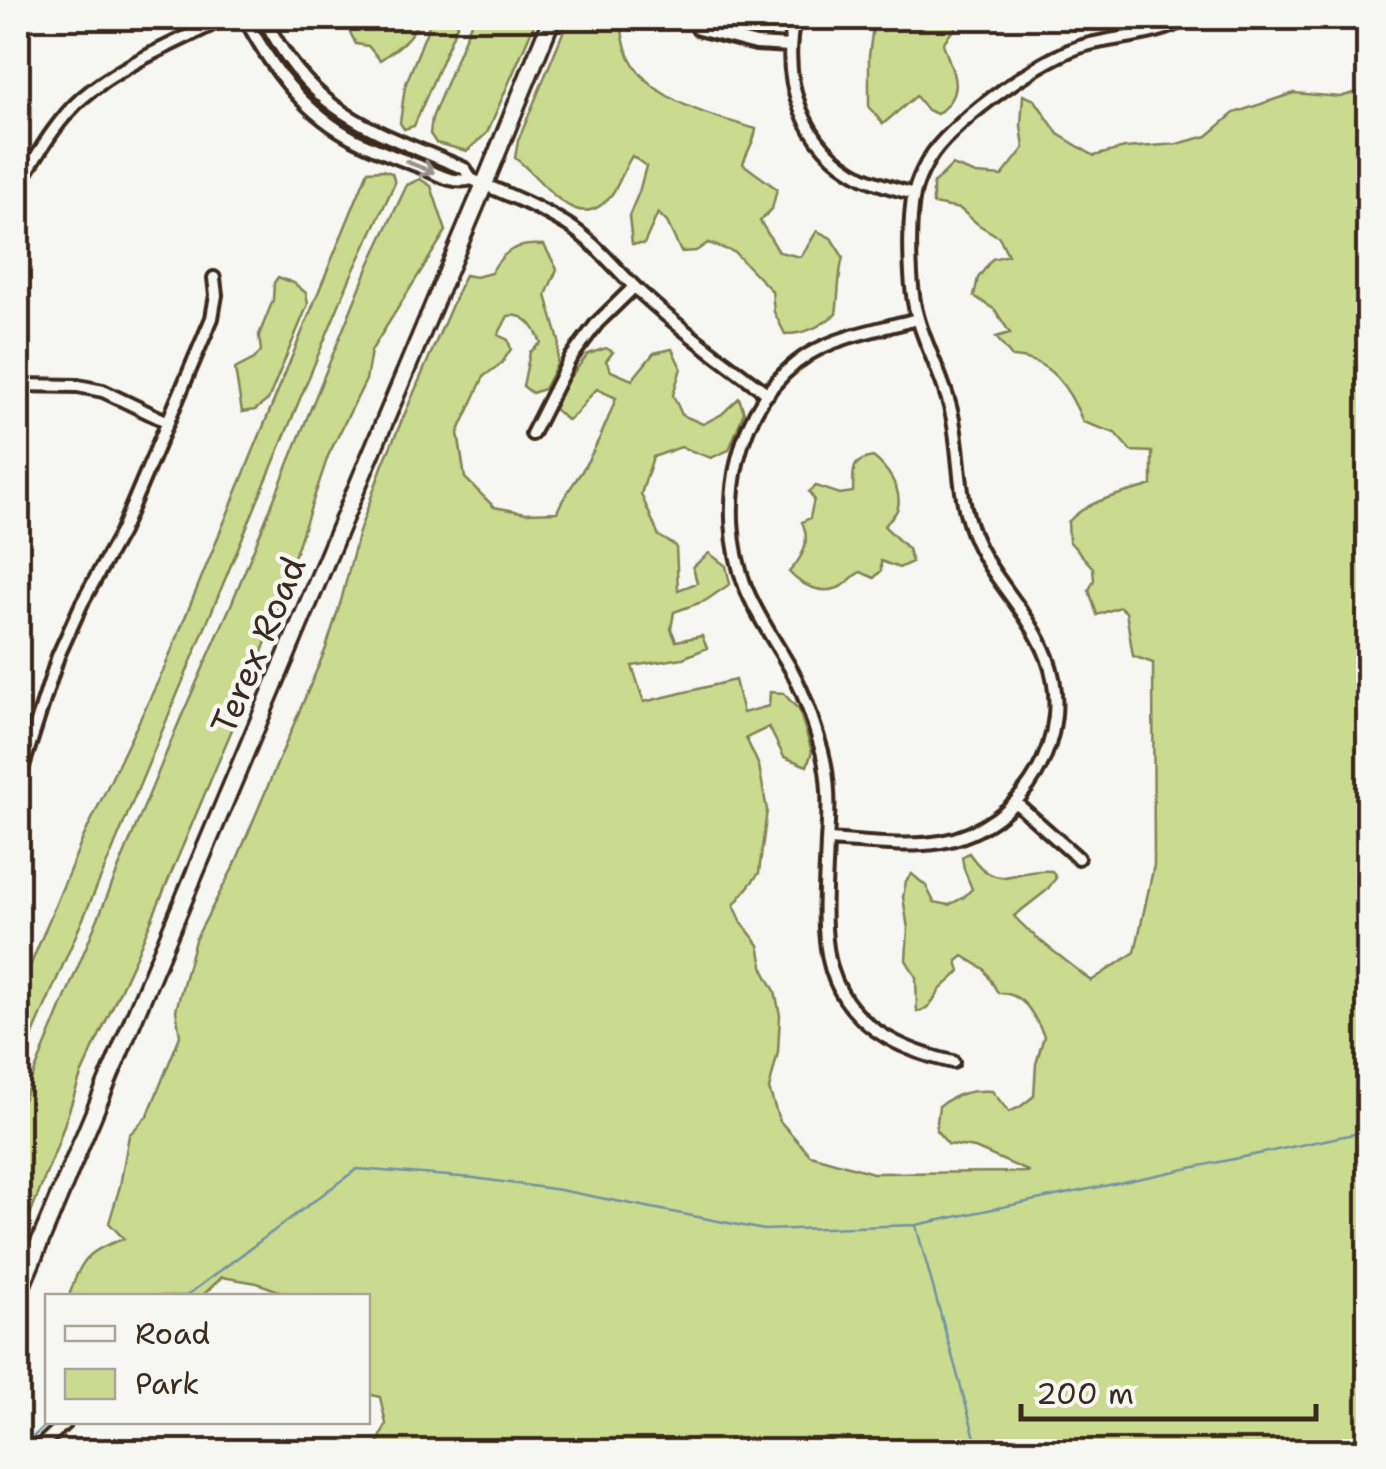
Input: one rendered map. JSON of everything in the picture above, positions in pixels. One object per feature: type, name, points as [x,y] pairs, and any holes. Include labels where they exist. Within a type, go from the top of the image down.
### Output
[{"type":"main road","name":"Terex Road","points":[[18,1294],[478,182],[552,18]]},
{"type":"street","points":[[18,186],[56,127],[82,99],[120,72],[225,18]]},
{"type":"street","points":[[246,18],[275,68],[326,122],[365,144],[462,182],[478,182]]},
{"type":"street","points":[[264,18],[296,72],[316,94],[371,130],[465,169],[478,182],[570,226],[702,344],[768,394]]},
{"type":"street","points":[[794,18],[789,67],[795,96],[809,129],[844,166],[914,194]]},
{"type":"street","points":[[828,840],[920,844],[941,842],[981,828],[1016,802],[1038,774],[1048,751],[1056,709],[1052,671],[1035,632],[974,538],[961,494],[952,414],[917,318],[911,268],[914,194],[932,154],[946,136],[1040,64],[1075,48],[1156,33],[1188,18]]},
{"type":"street","points":[[698,29],[756,44],[790,46]]},
{"type":"street","points":[[306,104],[316,94]]},
{"type":"street","points":[[365,144],[371,130]]},
{"type":"street","points":[[18,782],[52,670],[82,602],[121,532],[212,318],[214,278]]},
{"type":"street","points":[[532,434],[570,358],[597,323],[634,286]]},
{"type":"street","points":[[917,318],[840,340],[795,365],[768,394],[748,430],[736,466],[732,506],[735,550],[746,590],[810,711],[826,774],[829,809],[825,928],[827,953],[841,990],[857,1014],[879,1034],[912,1052],[953,1062]]},
{"type":"street","points":[[18,385],[78,386],[103,391],[168,422]]},
{"type":"street","points":[[1016,802],[1078,858]]},
{"type":"street","points":[[34,1452],[64,1424]]},
{"type":"green space","points":[[348,18],[420,18],[404,42],[380,60],[368,46],[356,44]]},
{"type":"green space","points":[[432,18],[460,18],[414,126],[404,129],[400,123],[405,86]]},
{"type":"green space","points":[[473,18],[537,18],[487,133],[467,151],[436,143],[430,134],[432,118]]},
{"type":"green space","points":[[569,18],[622,18],[623,38],[631,61],[643,77],[677,101],[756,129],[743,164],[777,189],[772,209],[760,221],[779,252],[801,257],[817,231],[831,238],[843,257],[836,314],[812,329],[785,334],[774,312],[772,291],[734,252],[708,243],[696,251],[681,252],[667,222],[658,213],[644,244],[632,244],[629,216],[646,166],[632,156],[614,191],[601,205],[588,211],[562,202],[515,158],[518,141]]},
{"type":"green space","points":[[874,18],[967,18],[943,43],[955,81],[952,97],[937,114],[927,110],[916,96],[883,124],[869,107]]},
{"type":"green space","points":[[1368,89],[1368,1451],[194,1451],[228,1441],[254,1440],[377,1446],[386,1424],[380,1397],[370,1394],[370,1294],[287,1294],[257,1283],[222,1277],[204,1294],[70,1294],[87,1258],[101,1247],[124,1239],[109,1223],[129,1135],[148,1115],[180,1036],[176,1010],[195,940],[235,864],[326,648],[383,464],[465,275],[491,273],[507,253],[527,245],[544,245],[557,269],[546,295],[559,341],[557,364],[544,389],[532,393],[523,386],[530,352],[541,343],[539,337],[525,319],[508,316],[498,335],[508,340],[511,349],[502,363],[484,376],[458,433],[465,478],[494,507],[526,513],[557,512],[592,453],[616,398],[597,389],[567,420],[554,409],[564,385],[588,354],[606,348],[613,352],[606,361],[611,371],[632,380],[654,353],[672,349],[681,368],[673,395],[682,415],[703,424],[722,414],[739,398],[744,412],[729,450],[711,458],[681,447],[653,457],[641,494],[659,536],[676,546],[678,590],[697,583],[693,567],[709,553],[726,566],[730,584],[705,601],[674,612],[671,629],[676,641],[702,636],[707,648],[683,658],[632,666],[644,702],[735,680],[743,713],[769,706],[770,692],[783,693],[799,710],[812,752],[807,766],[784,757],[769,727],[746,738],[759,766],[767,810],[759,873],[734,905],[759,945],[764,971],[775,991],[780,1015],[778,1052],[769,1089],[779,1120],[810,1155],[873,1173],[1030,1172],[975,1148],[948,1144],[936,1130],[939,1106],[958,1095],[992,1091],[1009,1112],[1034,1096],[1036,1064],[1044,1036],[1021,1001],[998,993],[984,969],[963,956],[957,961],[960,971],[929,1006],[917,1012],[916,977],[906,960],[908,929],[903,897],[906,881],[912,874],[926,886],[934,902],[949,905],[964,897],[972,889],[962,857],[969,853],[979,866],[997,877],[1052,871],[1056,878],[1046,891],[1014,916],[1023,925],[1091,981],[1135,952],[1154,865],[1153,663],[1133,656],[1126,612],[1120,607],[1097,615],[1089,590],[1094,580],[1093,568],[1069,541],[1068,522],[1097,502],[1152,485],[1152,452],[1131,451],[1115,433],[1083,422],[1057,378],[1038,363],[1012,357],[996,337],[1010,333],[995,310],[974,296],[978,278],[992,259],[1008,255],[999,237],[960,209],[933,204],[933,184],[952,165],[976,174],[1002,176],[1024,148],[1023,95],[1035,100],[1058,134],[1094,156],[1207,136],[1234,113],[1294,93],[1340,97]]},
{"type":"green space","points":[[368,171],[392,173],[395,183],[351,276],[18,1069],[19,993],[83,838],[164,669]]},
{"type":"green space","points":[[420,179],[431,186],[446,231],[371,351],[366,380],[328,456],[236,720],[81,1075],[18,1245],[18,1112],[370,263],[407,185]]},
{"type":"green space","points":[[278,277],[306,293],[308,304],[268,400],[255,410],[242,412],[235,369],[261,351],[259,335]]},
{"type":"green space","points":[[873,457],[888,472],[898,493],[897,510],[884,526],[908,549],[912,562],[899,568],[881,561],[881,571],[874,578],[861,572],[833,589],[801,583],[789,572],[804,549],[802,522],[810,518],[814,499],[809,492],[816,486],[840,494],[853,492],[856,464]]},
{"type":"waterway","points":[[189,1294],[357,1169],[474,1178],[560,1190],[764,1230],[916,1225],[1368,1131]]},
{"type":"waterway","points":[[916,1226],[979,1452]]},
{"type":"waterway","points":[[18,1451],[47,1424]]}]
